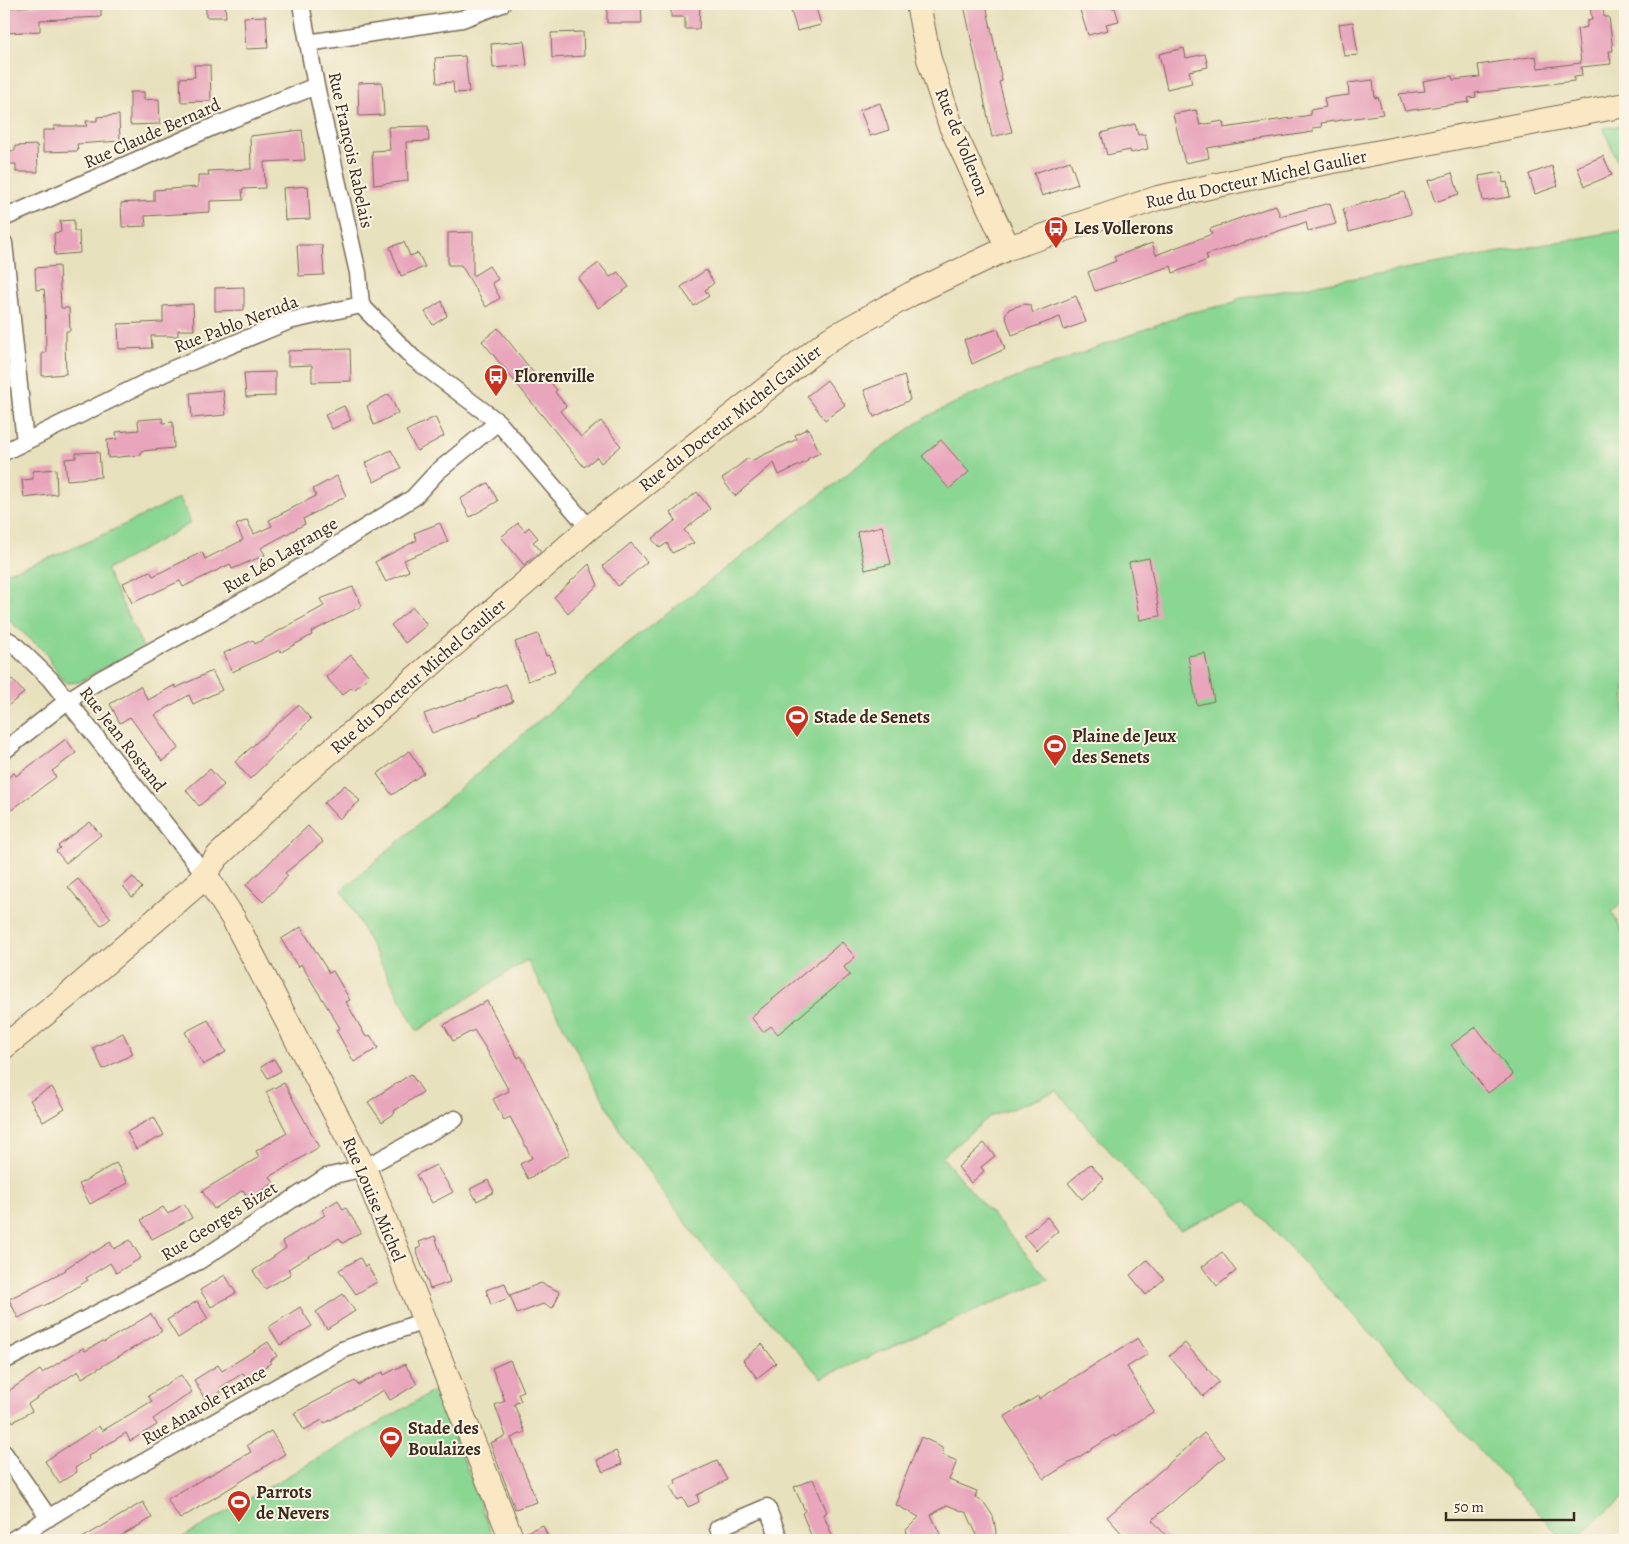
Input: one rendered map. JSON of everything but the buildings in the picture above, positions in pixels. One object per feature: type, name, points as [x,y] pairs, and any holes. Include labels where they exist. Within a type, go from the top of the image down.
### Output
[{"type":"street","name":"Rue François Rabelais","points":[[301,4],[316,86],[358,273],[361,305]]},
{"type":"street","points":[[308,43],[462,19],[502,4]]},
{"type":"street","name":"Rue de Volleron","points":[[918,4],[929,60],[951,126],[1008,248]]},
{"type":"street","name":"Rue Claude Bernard","points":[[4,218],[215,126],[316,86]]},
{"type":"street","name":"Rue du Docteur Michel Gaulier","points":[[4,1047],[66,997],[194,887],[218,856],[303,775],[589,528],[830,339],[911,294],[1008,248],[1158,198],[1292,169],[1625,105]]},
{"type":"street","points":[[4,243],[25,442]]},
{"type":"street","points":[[361,305],[413,358],[498,422],[589,528]]},
{"type":"street","name":"Rue Pablo Neruda","points":[[4,452],[174,369],[289,321],[361,305]]},
{"type":"street","name":"Rue Léo Lagrange","points":[[4,751],[68,701],[102,679],[268,587],[413,498],[438,472],[498,422]]},
{"type":"street","name":"Rue Jean Rostand","points":[[4,638],[13,643],[50,679],[204,873]]},
{"type":"street","name":"Rue Louise Michel","points":[[204,873],[233,918],[364,1168],[512,1540]]},
{"type":"street","name":"Rue Georges Bizet","points":[[4,1361],[199,1261],[326,1178],[364,1168],[456,1119]]},
{"type":"street","name":"Rue Anatole France","points":[[12,1540],[342,1350],[424,1321]]},
{"type":"street","points":[[4,1453],[48,1518]]},
{"type":"street","points":[[718,1528],[766,1507],[780,1540]]},
{"type":"green space","points":[[1625,125],[1625,179],[1603,128]]},
{"type":"green space","name":"Plaine de Jeux des Senets","points":[[1625,230],[1625,900],[1612,912],[1625,937],[1625,1496],[1574,1540],[1564,1540],[1246,1201],[1180,1230],[1057,1092],[989,1117],[942,1157],[1048,1279],[821,1378],[703,1246],[626,1141],[527,960],[417,1031],[342,890],[627,645],[873,454],[928,416],[974,394],[1188,313],[1235,303],[1237,299]]},
{"type":"green space","points":[[180,498],[191,523],[106,570],[143,647],[79,682],[67,683],[59,676],[45,652],[4,616],[4,573],[71,549]]},
{"type":"green space","name":"Stade des Boulaizes","points":[[437,1389],[494,1540],[178,1540]]},
{"type":"place","name":"Les Vollerons","points":[[1056,249]]},
{"type":"place","name":"Florenville","points":[[496,397]]},
{"type":"place","name":"Stade de Senets","points":[[797,738]]},
{"type":"place","name":"Plaine de Jeux des Senets","points":[[1055,767]]},
{"type":"place","name":"Stade des Boulaizes","points":[[391,1459]]},
{"type":"place","name":"Parrots de Nevers","points":[[239,1523]]}]
